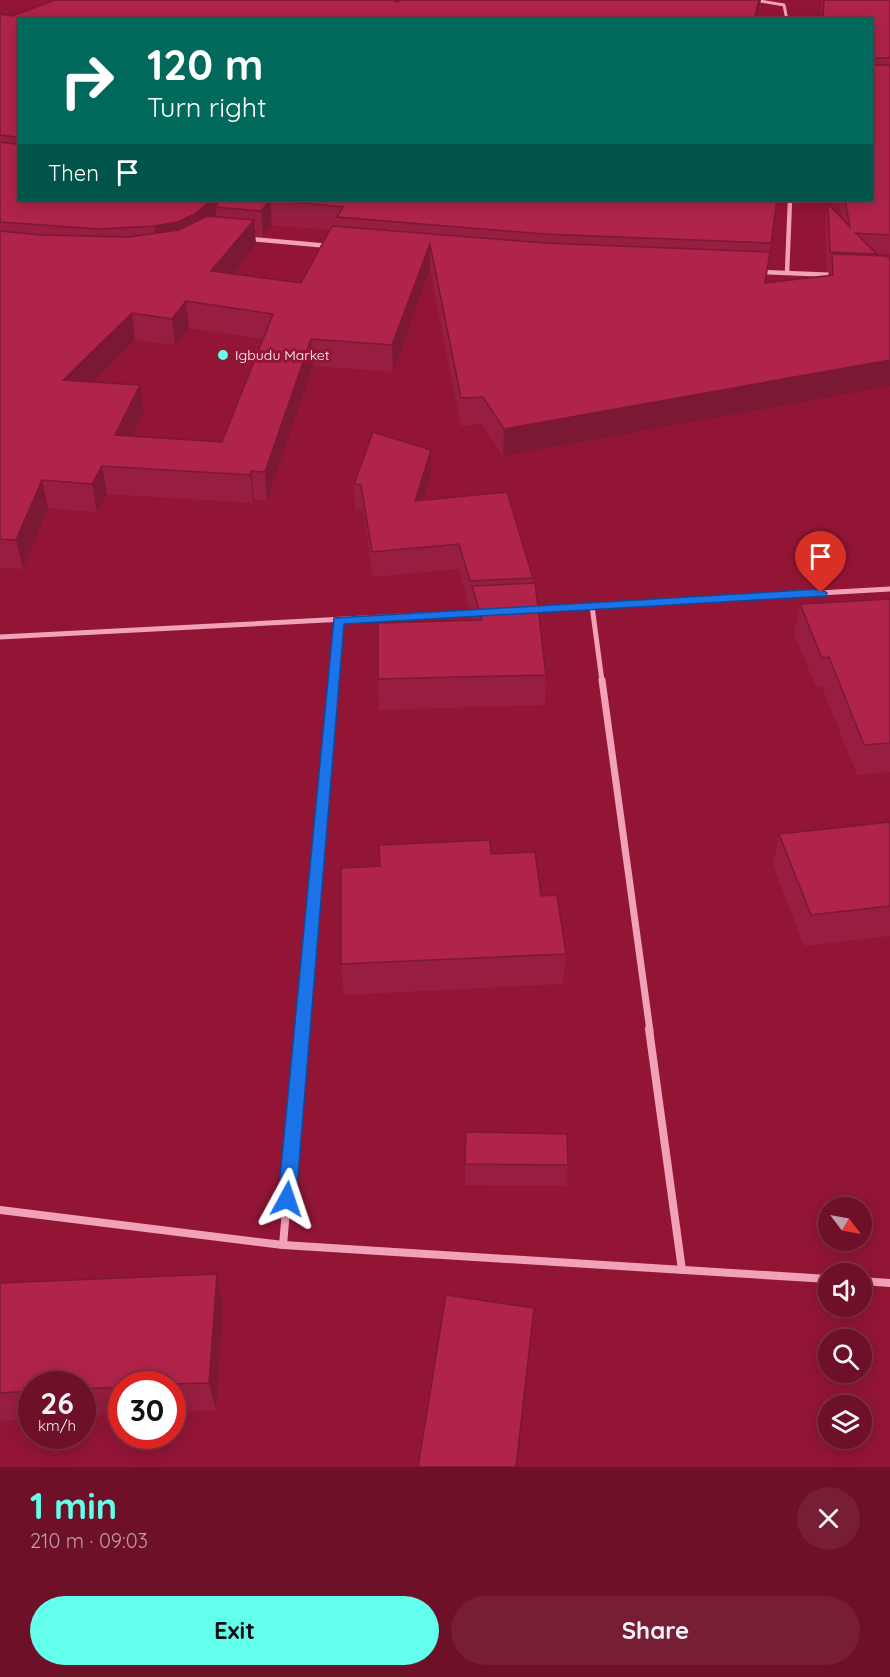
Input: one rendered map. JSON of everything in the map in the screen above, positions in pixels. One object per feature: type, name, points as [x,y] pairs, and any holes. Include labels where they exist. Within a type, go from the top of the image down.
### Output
[{"type":"street","points":[[754,0],[784,5],[787,18]]},
{"type":"street","points":[[787,273],[790,201]]},
{"type":"street","points":[[240,238],[341,247]]},
{"type":"street","points":[[753,272],[844,276]]},
{"type":"street","points":[[523,610],[890,589]]},
{"type":"street","points":[[592,606],[682,1270]]},
{"type":"street","points":[[0,637],[488,612]]},
{"type":"street","points":[[283,1245],[338,621]]},
{"type":"street","points":[[0,1210],[283,1245],[818,1278]]},
{"type":"street","points":[[872,1281],[890,1282]]},
{"type":"building","points":[[55,0],[394,0],[395,2],[401,0],[759,0],[754,18],[18,18],[18,139],[0,135],[0,14],[12,16]]},
{"type":"building","points":[[824,0],[890,0],[890,58],[874,58],[873,60],[873,18],[823,18]]},
{"type":"building","points":[[873,63],[890,65],[890,235],[856,233],[877,254],[830,252],[828,204],[850,227],[845,201],[873,201]]},
{"type":"building","points":[[18,141],[18,201],[209,201],[195,214],[177,222],[154,226],[99,229],[0,222],[0,142],[16,144]]},
{"type":"building","points":[[220,201],[269,201],[261,211],[215,207]]},
{"type":"building","points":[[280,201],[777,201],[771,243],[544,234],[337,217],[343,207]]},
{"type":"building","points":[[207,216],[254,220],[211,271],[301,283],[332,226],[544,243],[770,252],[765,283],[833,275],[832,254],[887,256],[890,259],[890,360],[504,429],[483,397],[461,398],[430,244],[392,345],[311,339],[265,472],[251,471],[250,475],[102,466],[92,484],[42,480],[16,540],[0,539],[0,231],[41,235],[128,237],[179,230]],"holes":[[[186,301],[273,314],[222,442],[115,435],[140,385],[63,380],[132,313],[172,319]]]},
{"type":"building","points":[[373,432],[431,450],[415,501],[507,492],[533,578],[470,581],[459,544],[372,552],[361,485],[354,484]]},
{"type":"building","points":[[535,583],[546,675],[378,679],[378,623],[482,620],[472,586]]},
{"type":"building","points":[[890,599],[890,743],[864,745],[829,657],[822,658],[800,604]]},
{"type":"building","points":[[890,822],[890,906],[811,915],[779,834]]},
{"type":"building","points":[[490,840],[491,854],[535,852],[541,896],[557,895],[566,954],[341,964],[341,868],[380,866],[379,845]]},
{"type":"building","points":[[466,1132],[567,1134],[568,1165],[465,1164]]},
{"type":"building","points":[[217,1274],[209,1383],[186,1384],[186,1371],[108,1371],[108,1388],[96,1388],[96,1371],[18,1371],[18,1392],[0,1393],[0,1283]]},
{"type":"building","points":[[446,1295],[534,1308],[516,1467],[418,1467]]},
{"type":"place","name":"Igbudu Market","points":[[223,355]]},
{"type":"route","points":[[287,1199],[338,621],[821,593]]}]
